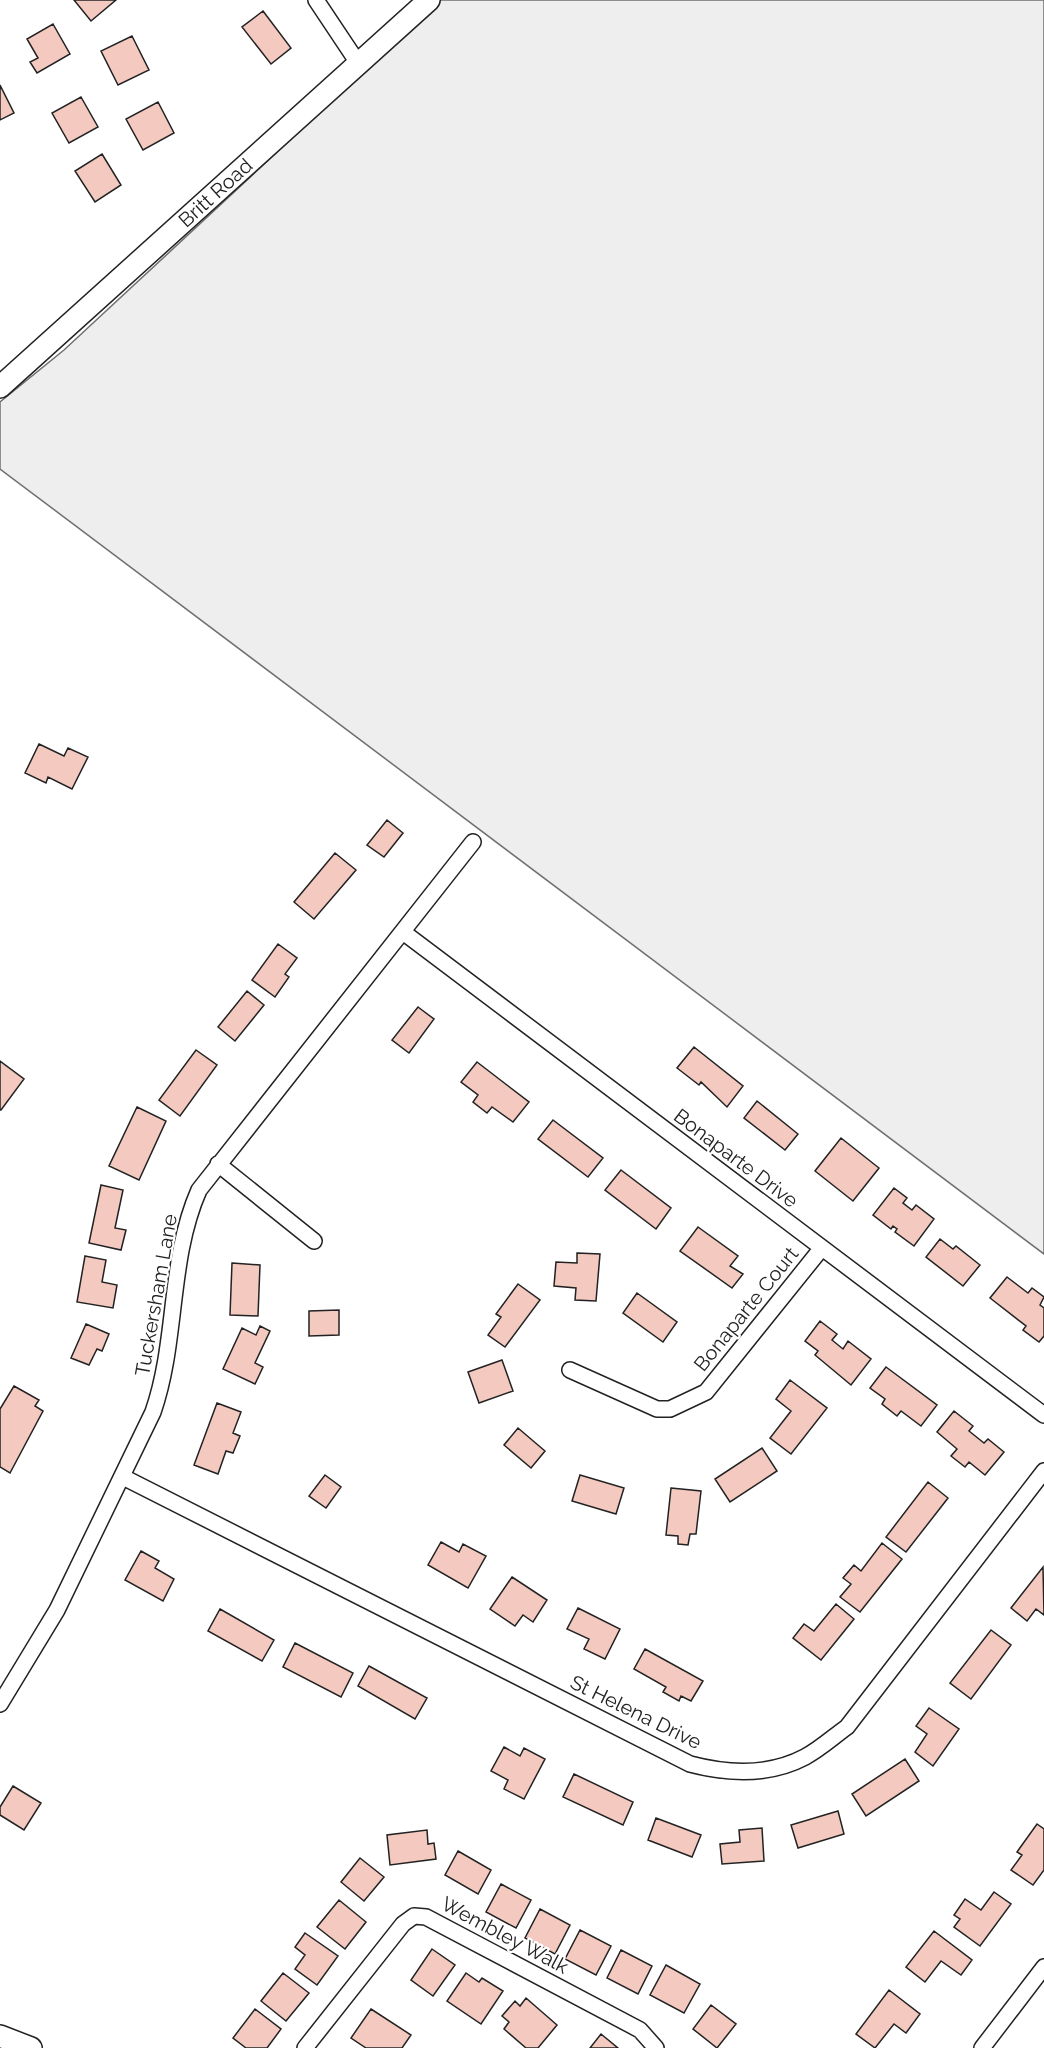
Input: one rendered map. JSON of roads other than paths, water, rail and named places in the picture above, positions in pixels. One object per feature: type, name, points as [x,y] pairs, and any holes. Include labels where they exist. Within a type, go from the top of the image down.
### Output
[{"type":"street","points":[[316,0],[358,63]]},
{"type":"street","name":"Britt Road","points":[[0,387],[429,0]]},
{"type":"street","name":"Tuckersham Lane","points":[[0,1704],[57,1610],[123,1477],[161,1389],[178,1262],[187,1218],[200,1190],[218,1164],[473,842]]},
{"type":"street","name":"Bonaparte Drive","points":[[403,932],[821,1249],[1044,1414]]},
{"type":"street","points":[[218,1164],[314,1241]]},
{"type":"street","name":"Bonaparte Court","points":[[570,1370],[657,1409],[670,1409],[706,1392],[821,1249]]},
{"type":"street","name":"St Helena Drive","points":[[123,1477],[690,1764],[713,1770],[760,1772],[804,1757],[847,1727],[1044,1471]]},
{"type":"street","name":"Wembley Walk","points":[[308,2047],[403,1924],[414,1916],[426,1917],[640,2030],[656,2048]]},
{"type":"street","points":[[982,2048],[1044,1967]]},
{"type":"street","points":[[0,2036],[31,2048]]}]
